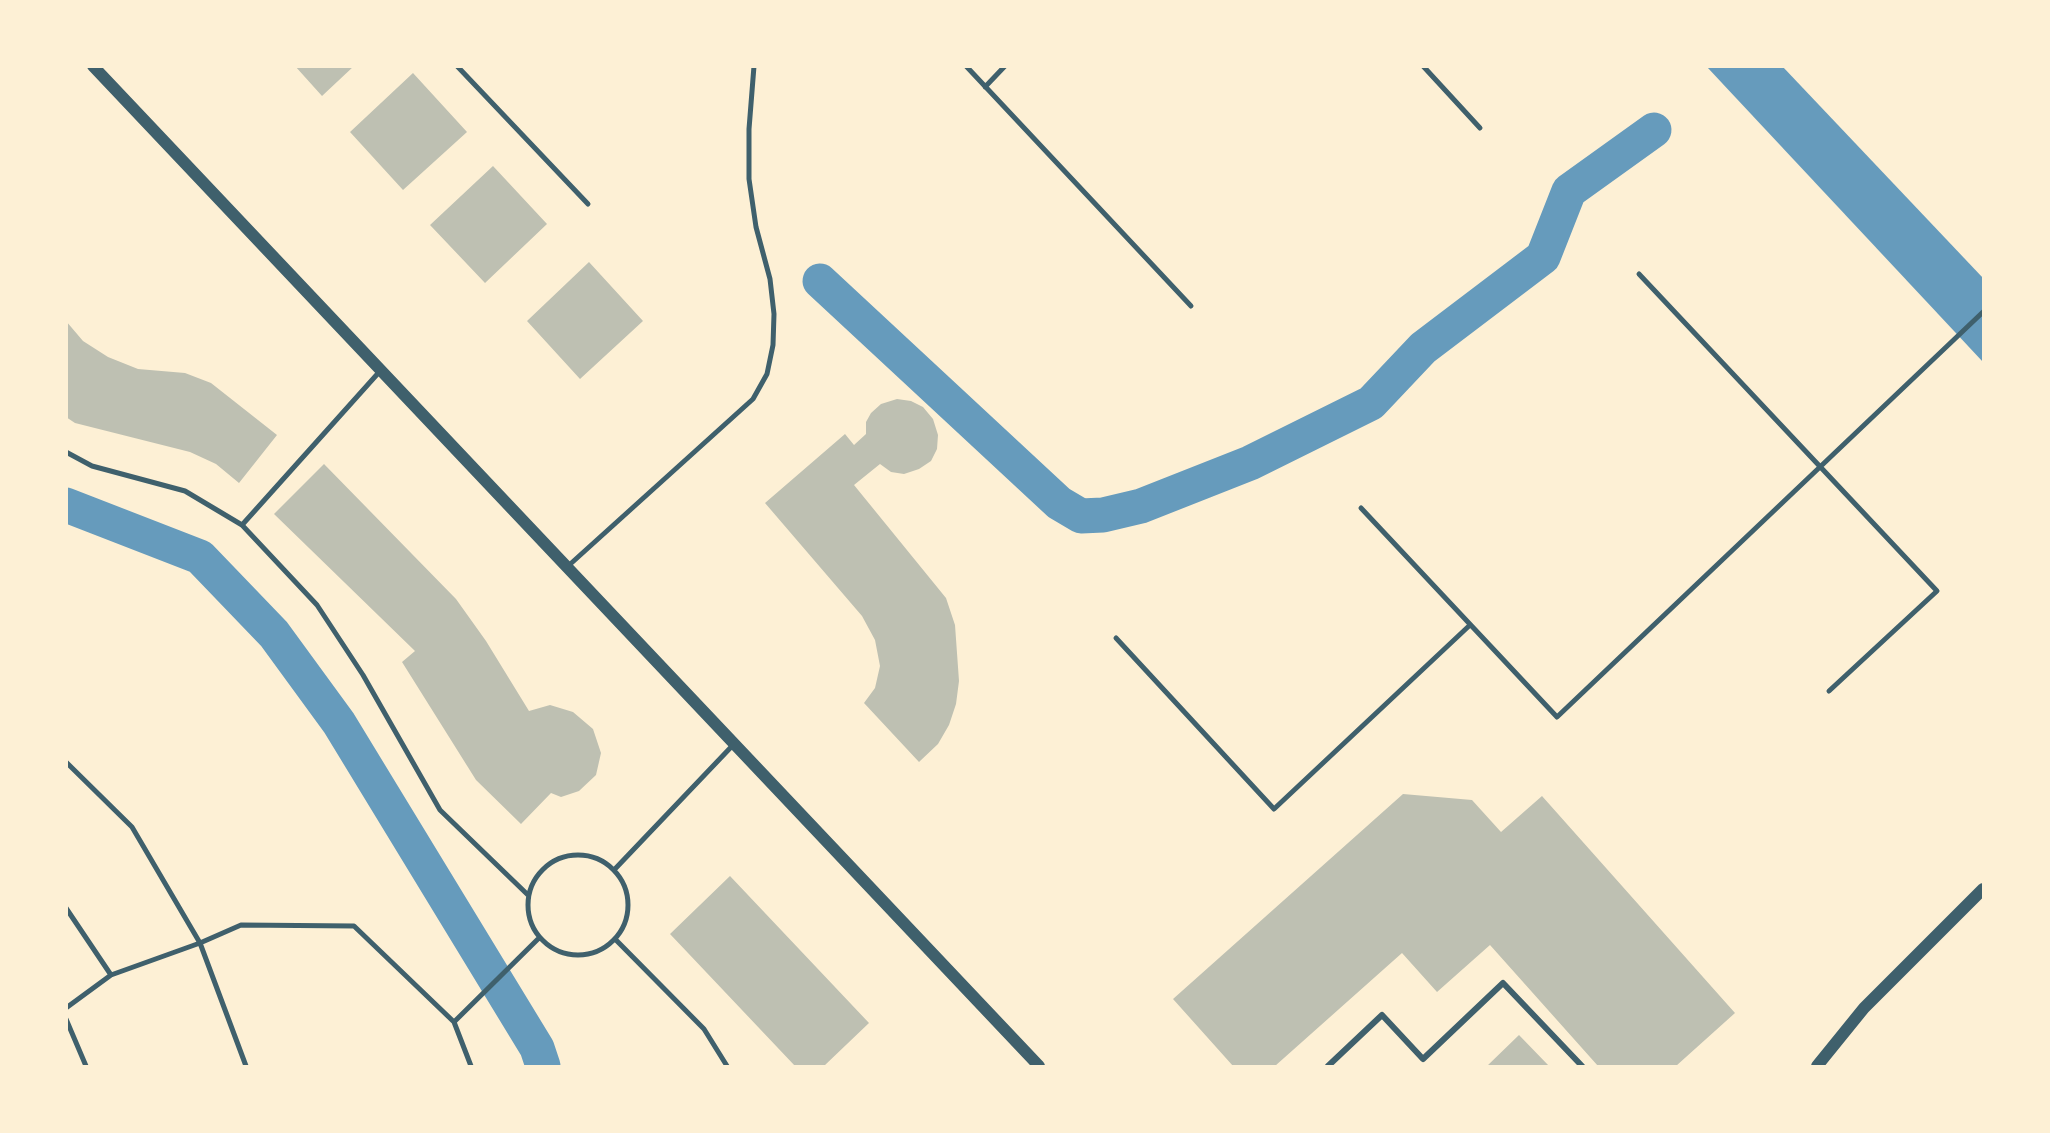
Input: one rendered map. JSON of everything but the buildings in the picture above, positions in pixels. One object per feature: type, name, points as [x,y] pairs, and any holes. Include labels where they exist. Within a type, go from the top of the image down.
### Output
[{"type":"street","points":[[93,66],[1039,1066]]},
{"type":"street","points":[[1817,1066],[1864,1008],[1983,889]]},
{"type":"street","points":[[1328,1066],[1382,1015],[1423,1059],[1503,983],[1582,1066]]},
{"type":"lane","points":[[457,66],[587,204]]},
{"type":"lane","points":[[567,567],[753,400],[767,374],[773,345],[774,314],[770,279],[756,227],[750,179],[749,129],[754,66]]},
{"type":"lane","points":[[966,66],[1191,306]]},
{"type":"lane","points":[[985,87],[1005,66]]},
{"type":"lane","points":[[1423,66],[1480,128]]},
{"type":"lane","points":[[1639,274],[1937,591],[1829,691]]},
{"type":"lane","points":[[1361,508],[1557,717],[1983,312]]},
{"type":"lane","points":[[243,525],[381,370]]},
{"type":"lane","points":[[66,452],[92,466],[185,491],[243,525],[317,605],[363,675],[440,810],[528,895]]},
{"type":"lane","points":[[1116,638],[1274,809],[1470,625]]},
{"type":"lane","points":[[614,870],[734,744]]},
{"type":"lane","points":[[66,762],[132,828],[200,943],[246,1066]]},
{"type":"lane","points":[[571,855],[602,861],[614,870],[628,897],[628,912],[615,939],[602,950],[586,956],[569,956],[552,950],[539,938],[529,918],[528,895],[533,881],[543,869],[556,859],[571,855]]},
{"type":"lane","points":[[66,908],[111,975]]},
{"type":"lane","points":[[66,1008],[111,975],[241,925],[355,926],[454,1022],[471,1066]]},
{"type":"lane","points":[[454,1022],[539,938]]},
{"type":"lane","points":[[615,939],[704,1029],[727,1066]]},
{"type":"lane","points":[[66,1019],[86,1066]]},
{"type":"water","points":[[1707,67],[1783,67],[1983,278],[1983,362]]},
{"type":"waterway","points":[[820,281],[1059,503],[1081,516],[1103,515],[1141,506],[1250,463],[1371,403],[1423,348],[1543,257],[1569,191],[1654,130]]},
{"type":"waterway","points":[[66,505],[200,557],[274,634],[339,723],[537,1048],[543,1066]]}]
